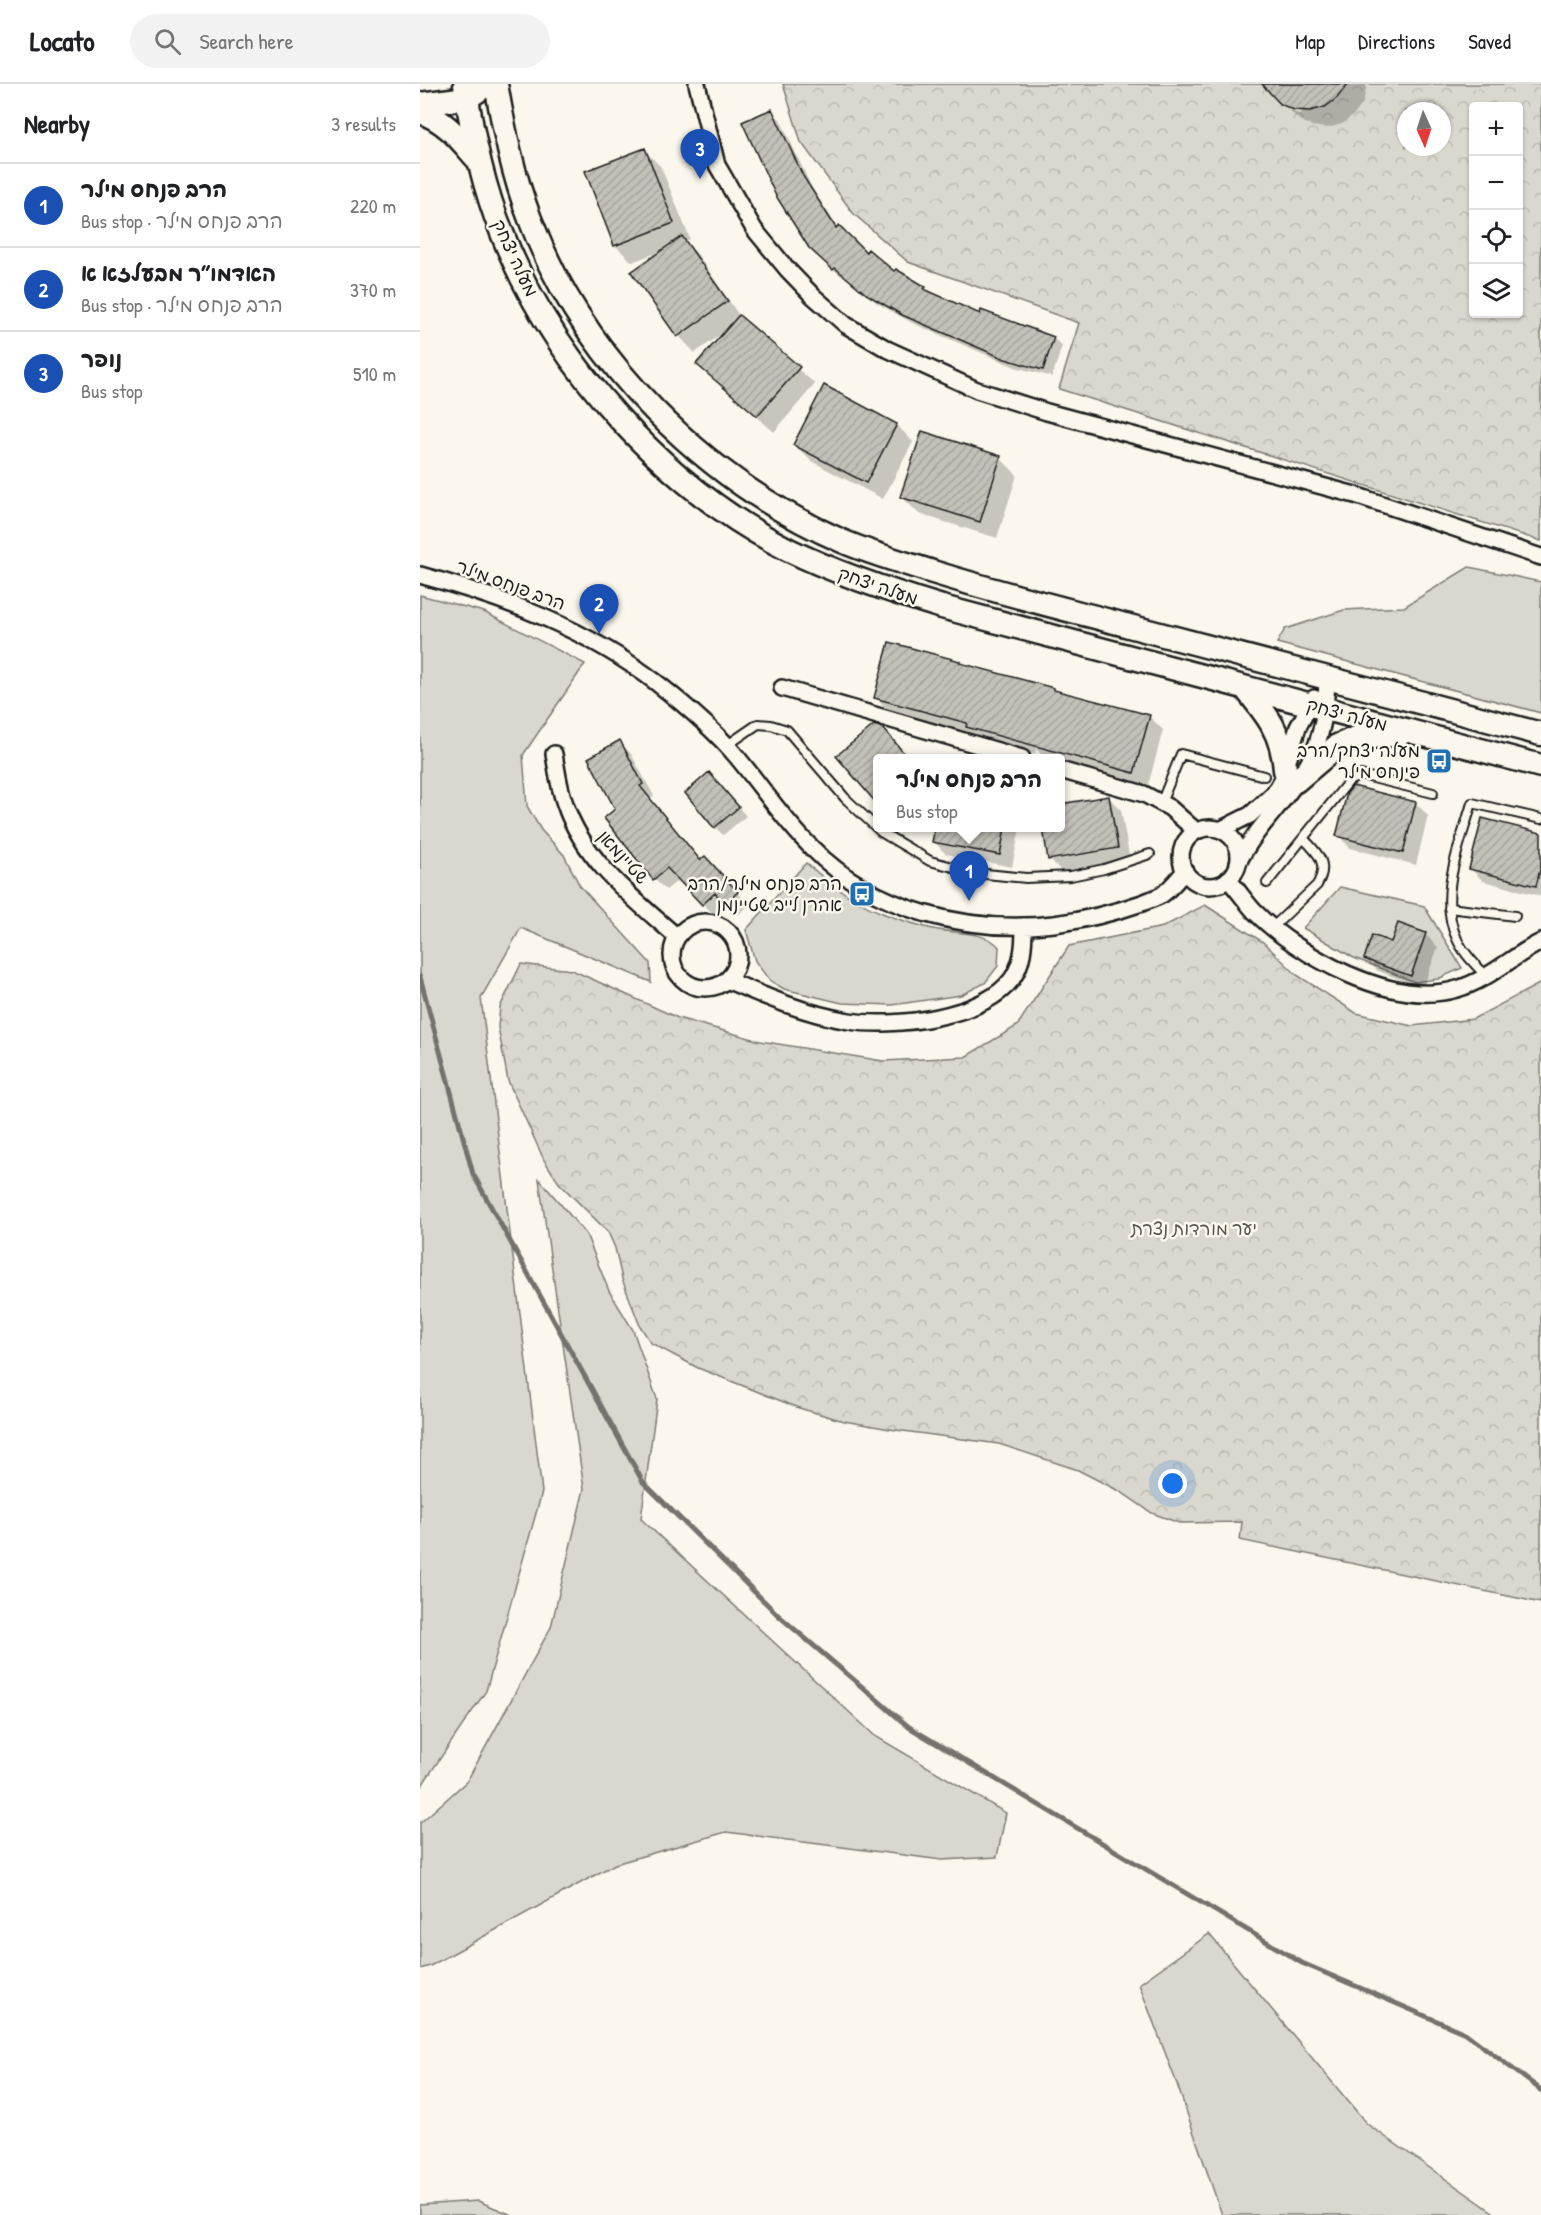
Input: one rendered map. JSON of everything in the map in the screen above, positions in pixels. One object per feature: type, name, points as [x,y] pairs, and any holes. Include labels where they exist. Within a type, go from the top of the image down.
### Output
[{"type":"street","points":[[420,104],[488,84]]},
{"type":"street","name":"מעלה יצחק","points":[[496,84],[509,154],[531,222],[545,255],[579,315],[625,376],[671,427],[738,483],[802,522],[882,556],[1003,592],[1541,734]]},
{"type":"street","points":[[697,84],[717,165],[754,229],[813,296],[846,324],[886,349],[977,390],[1047,412],[1355,495],[1541,557]]},
{"type":"street","name":"מעלה יצחק","points":[[466,91],[479,161],[489,199],[509,250],[553,332],[601,396],[649,449],[720,508],[788,549],[862,582],[994,622],[1541,766]]},
{"type":"street","points":[[420,112],[430,115],[447,126],[479,161]]},
{"type":"street","name":"הרב פנחס מילר","points":[[420,575],[501,599],[560,624],[619,655],[658,684],[726,746],[811,848],[839,873],[874,894],[913,910],[948,919],[1024,926],[1076,921],[1115,913],[1162,895],[1185,871]]},
{"type":"street","points":[[1282,776],[1307,765],[1318,743],[1318,708],[1327,678]]},
{"type":"street","points":[[782,688],[1005,754]]},
{"type":"street","points":[[1238,863],[1237,847],[1232,838],[1220,830],[1205,828],[1196,831],[1188,838],[1181,856],[1185,871],[1195,881],[1204,885],[1214,885],[1228,879],[1232,875],[1282,776],[1284,753],[1280,737],[1270,718],[1245,688]]},
{"type":"street","points":[[1220,830],[1250,815],[1274,793],[1298,727],[1318,708]]},
{"type":"street","points":[[1282,776],[1353,739],[1413,732]]},
{"type":"street","name":"שטיינמאן","points":[[554,754],[564,803],[584,844],[599,865],[677,937]]},
{"type":"street","points":[[1065,771],[1144,794],[1170,808],[1196,831]]},
{"type":"street","points":[[1228,879],[1255,911],[1307,953],[1370,984],[1401,991],[1428,992],[1456,989],[1503,967],[1539,942]]},
{"type":"street","points":[[695,923],[718,924],[728,930],[735,941],[738,952],[737,964],[727,980],[717,986],[705,988],[694,986],[684,980],[672,960],[672,948],[677,937],[684,929],[695,923]]},
{"type":"street","points":[[727,980],[763,996],[810,1012],[850,1021],[885,1023],[922,1020],[956,1012],[986,1000],[1003,990],[1013,977],[1024,952],[1024,926]]},
{"type":"lane","points":[[726,746],[758,724],[771,724],[787,730],[845,798],[873,824]]},
{"type":"lane","points":[[1161,803],[1181,754],[1282,776]]},
{"type":"lane","points":[[1267,883],[1349,781],[1361,775],[1433,793]]},
{"type":"lane","points":[[1486,976],[1457,940],[1449,908],[1450,884],[1472,802],[1541,819]]},
{"type":"lane","points":[[881,832],[930,861],[976,873],[1026,878],[1071,876],[1104,869],[1150,854]]},
{"type":"lane","points":[[1273,927],[1317,885],[1321,877],[1323,866],[1320,858],[1304,839]]},
{"type":"lane","points":[[1449,908],[1515,916]]},
{"type":"green space","points":[[783,84],[1541,84],[1541,541],[1059,389],[1079,323],[908,262],[853,213],[801,142]]},
{"type":"green space","points":[[1469,567],[1541,582],[1541,713],[1277,643],[1285,629],[1344,610],[1404,607]]},
{"type":"green space","points":[[420,595],[484,612],[585,664],[523,755],[527,806],[541,830],[564,855],[580,886],[650,963],[651,982],[521,928],[481,998],[542,1492],[486,1691],[420,1788]]},
{"type":"green space","points":[[806,863],[833,886],[884,914],[937,930],[976,935],[993,942],[999,947],[998,966],[985,983],[961,995],[892,1005],[842,1003],[784,989],[769,980],[755,961],[746,930]]},
{"type":"green space","points":[[1340,887],[1424,906],[1462,968],[1438,979],[1415,982],[1354,958],[1303,928]]},
{"type":"green space","name":"יער מורדות נצרת","points":[[1205,905],[1263,942],[1297,975],[1356,1013],[1412,1026],[1473,1019],[1541,983],[1541,1603],[1240,1540],[1242,1522],[1179,1523],[1152,1513],[1121,1492],[1078,1470],[999,1444],[844,1421],[799,1408],[698,1368],[651,1343],[640,1326],[622,1279],[615,1248],[608,1232],[559,1183],[544,1160],[508,1081],[498,1027],[500,1007],[521,964],[572,970],[678,1018],[760,1041],[883,1061],[965,1057],[1017,1026],[1069,946],[1163,927]]},
{"type":"green space","points":[[539,1179],[586,1234],[609,1291],[633,1330],[657,1399],[641,1519],[875,1736],[1006,1813],[997,1857],[942,1860],[726,1832],[615,1864],[430,1966],[420,1969],[420,1823],[467,1781],[551,1627],[584,1489]]},
{"type":"green space","points":[[1209,1934],[1367,2124],[1497,2215],[1222,2215],[1177,2084],[1139,1984]]},
{"type":"green space","points":[[478,2201],[512,2215],[420,2215],[420,2205]]},
{"type":"building","points":[[1262,84],[1348,84],[1337,98],[1325,107],[1310,111],[1294,110],[1280,104]]},
{"type":"building","points":[[772,109],[803,176],[836,228],[839,225],[866,252],[868,249],[894,271],[896,269],[926,287],[924,289],[980,314],[981,310],[1054,337],[1043,370],[1005,359],[902,315],[866,294],[835,268],[833,270],[809,248],[776,196],[742,122]]},
{"type":"building","points":[[645,148],[674,223],[614,246],[585,171]]},
{"type":"building","points":[[682,236],[728,301],[677,337],[631,272]]},
{"type":"building","points":[[739,315],[800,367],[757,416],[696,364]]},
{"type":"building","points":[[824,385],[897,424],[866,483],[793,445]]},
{"type":"building","points":[[922,431],[1001,456],[980,522],[900,497]]},
{"type":"building","points":[[889,642],[1150,715],[1134,773],[966,727],[967,723],[874,698]]},
{"type":"building","points":[[874,725],[883,728],[905,754],[873,754],[873,799],[836,756]]},
{"type":"building","points":[[620,740],[643,784],[640,786],[700,860],[705,856],[738,892],[725,904],[715,893],[702,905],[667,868],[653,880],[604,818],[615,809],[588,758]]},
{"type":"building","points":[[709,772],[739,807],[714,828],[685,793]]},
{"type":"building","points":[[1353,786],[1416,802],[1403,853],[1336,836],[1347,793]]},
{"type":"building","points":[[1109,796],[1118,848],[1048,860],[1044,832],[1065,832],[1065,803]]},
{"type":"building","points":[[1482,818],[1541,833],[1541,866],[1536,886],[1469,869]]},
{"type":"building","points":[[934,832],[1004,832],[1000,855],[932,842]]},
{"type":"building","points":[[1398,923],[1426,933],[1411,976],[1364,959],[1372,935],[1391,942]]},
{"type":"waterway","points":[[420,977],[473,1174],[643,1482],[779,1616],[909,1727],[1302,1963],[1465,2033],[1541,2090]]},
{"type":"place","name":"נופר","points":[[700,179]]},
{"type":"place","name":"האדמו״ר מבעלזא א","points":[[599,634]]},
{"type":"place","name":"מעלה יצחק/הרב פינחס מילר","points":[[1439,761]]},
{"type":"place","name":"הרב פנחס מילר/הרב אהרן לייב שטיינמן","points":[[862,894]]},
{"type":"place","name":"הרב פנחס מילר","points":[[969,901]]}]
